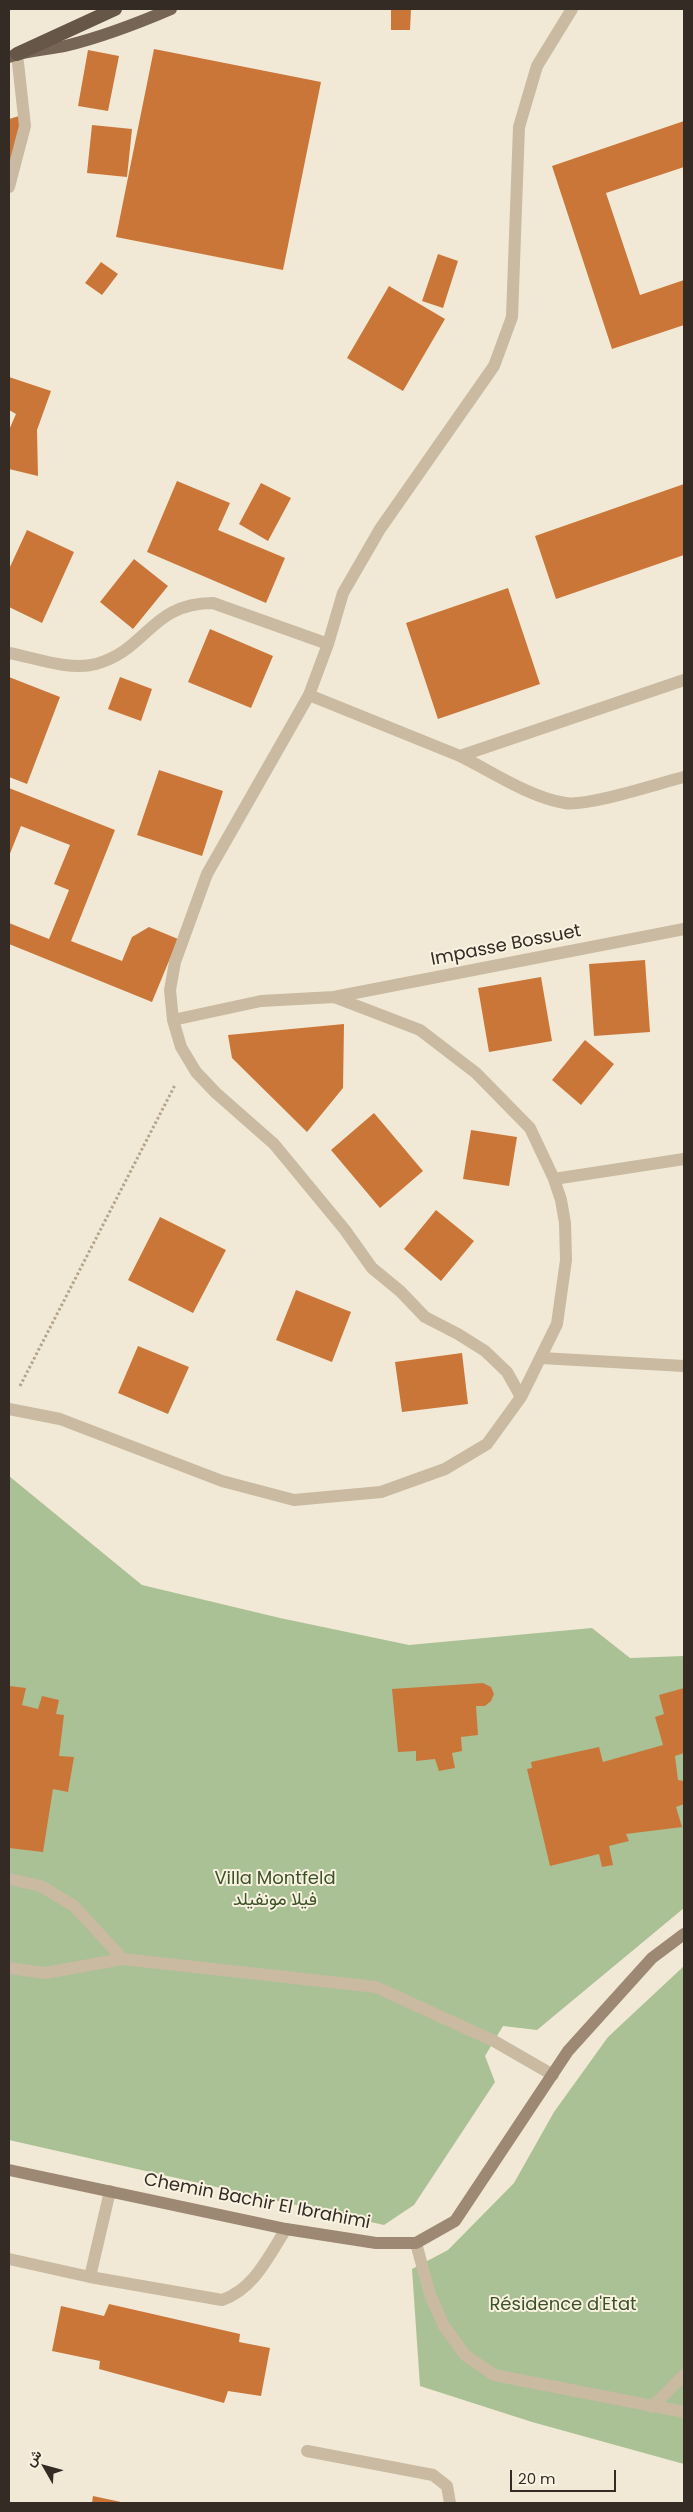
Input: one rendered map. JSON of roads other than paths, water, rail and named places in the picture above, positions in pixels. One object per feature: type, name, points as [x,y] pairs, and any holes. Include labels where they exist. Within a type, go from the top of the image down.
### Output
[{"type":"highway","points":[[13,56],[92,9]]},
{"type":"highway","points":[[13,56],[115,9]]},
{"type":"main road","points":[[13,56],[50,50],[116,32],[171,9]]},
{"type":"main road","name":"Chemin Bachir El Ibrahimi","points":[[9,2170],[286,2229],[376,2243],[416,2243],[455,2221],[568,2051],[652,1958],[684,1934]]},
{"type":"street","points":[[521,1397],[507,1372],[485,1351],[458,1334],[425,1318],[400,1291],[372,1268],[345,1230],[274,1144],[216,1093],[196,1072],[181,1047],[173,1020],[170,990],[174,962],[208,874],[309,695],[328,644],[343,593],[380,528],[494,366],[512,317],[519,127],[537,66],[572,9]]},
{"type":"street","points":[[9,186],[25,126],[13,56]]},
{"type":"street","points":[[9,653],[78,666],[96,664],[112,658],[128,648],[168,613],[198,603],[213,604],[328,644]]},
{"type":"street","points":[[460,756],[684,680]]},
{"type":"street","points":[[309,695],[460,756],[542,797],[566,803],[584,802],[684,777]]},
{"type":"street","name":"Impasse Bossuet","points":[[173,1020],[260,1001],[334,997],[684,929]]},
{"type":"street","points":[[9,1409],[60,1419],[222,1481],[294,1500],[381,1492],[445,1469],[487,1444],[521,1397],[556,1324],[566,1260],[565,1223],[554,1180],[530,1128],[476,1073],[420,1030],[334,997]]},
{"type":"street","points":[[554,1180],[684,1159]]},
{"type":"street","points":[[541,1358],[684,1366]]},
{"type":"street","points":[[9,1880],[41,1886],[74,1906],[123,1959]]},
{"type":"street","points":[[9,1968],[45,1973],[123,1959],[376,1987],[494,2041],[553,2075]]},
{"type":"street","points":[[90,2277],[110,2191]]},
{"type":"street","points":[[9,2260],[90,2277],[222,2300],[236,2295],[250,2284],[286,2229]]},
{"type":"street","points":[[416,2243],[430,2295],[444,2326],[465,2355],[494,2375],[684,2412]]},
{"type":"street","points":[[652,2406],[684,2375]]},
{"type":"street","points":[[307,2451],[433,2475],[447,2486],[450,2503]]},
{"type":"park label","name":"Villa Montfeld فيلا مونفيلد","points":[[275,1889]]},
{"type":"park label","name":"Résidence d'Etat","points":[[563,2305]]}]
